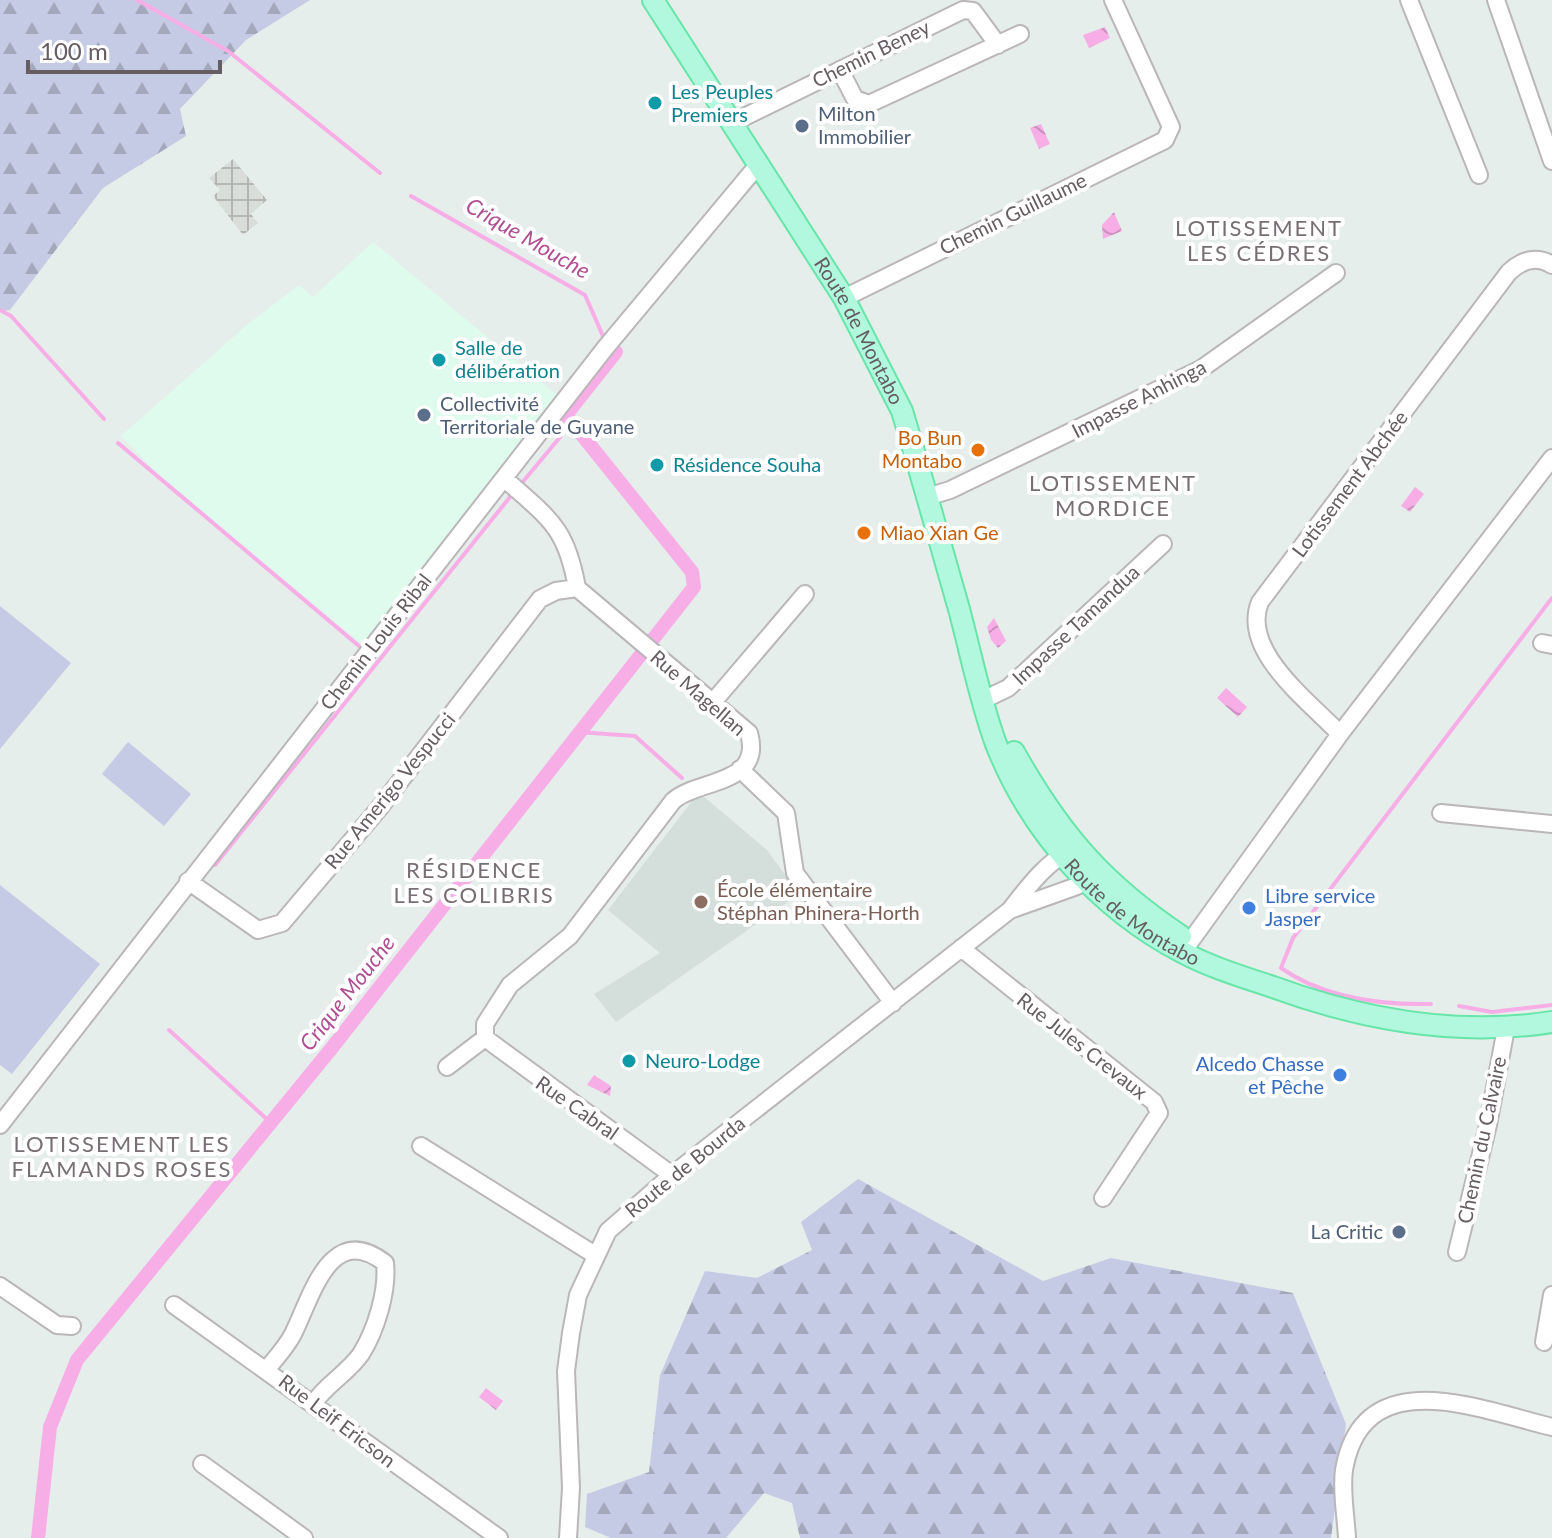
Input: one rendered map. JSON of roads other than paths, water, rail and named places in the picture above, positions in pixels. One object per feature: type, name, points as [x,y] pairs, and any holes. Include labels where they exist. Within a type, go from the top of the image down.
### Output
[{"type":"main road","name":"Route de Montabo","points":[[653,0],[844,298],[902,411],[996,744],[1022,798],[1128,918],[1237,975],[1368,1017],[1445,1028],[1506,1028],[1552,1022]]},
{"type":"street","name":"Chemin Guillaume","points":[[844,298],[1165,140],[1171,131],[1113,0]]},
{"type":"street","points":[[1409,0],[1479,175]]},
{"type":"street","points":[[1496,0],[1552,161]]},
{"type":"street","name":"Chemin Beney","points":[[732,123],[968,8],[998,45]]},
{"type":"street","points":[[840,70],[855,99],[869,104],[1020,34]]},
{"type":"street","name":"Chemin Louis Ribal","points":[[0,1125],[606,347],[758,165]]},
{"type":"street","name":"Lotissement Abchée","points":[[1340,734],[1263,650],[1256,622],[1260,602],[1509,272],[1530,260],[1543,260],[1552,265]]},
{"type":"street","name":"Impasse Anhinga","points":[[927,497],[964,484],[1201,369],[1336,273]]},
{"type":"street","points":[[1186,947],[1340,734],[1552,458]]},
{"type":"street","points":[[505,479],[561,532],[570,552],[577,588]]},
{"type":"street","name":"Impasse Tamandua","points":[[983,700],[1008,688],[1163,544]]},
{"type":"street","name":"Rue Magellan","points":[[485,1038],[485,1024],[510,985],[570,936],[673,801],[682,792],[723,783],[740,769],[752,744],[749,733],[577,588]]},
{"type":"street","name":"Rue Amerigo Vespucci","points":[[188,881],[258,930],[270,930],[282,923],[381,806],[540,599],[556,591],[577,588]]},
{"type":"street","points":[[713,702],[805,594]]},
{"type":"street","points":[[740,769],[786,813],[795,873],[893,1003]]},
{"type":"street","points":[[1441,813],[1552,824]]},
{"type":"street","name":"Route de Bourda","points":[[568,1538],[571,1488],[566,1371],[578,1295],[608,1231],[672,1175],[1010,910],[1033,880],[1069,851]]},
{"type":"street","name":"Route de Bourda","points":[[1010,910],[1077,886],[1089,874]]},
{"type":"street","name":"Rue Jules Crevaux","points":[[961,948],[1154,1102],[1159,1113],[1103,1198]]},
{"type":"street","name":"Chemin du Calvaire","points":[[1457,1252],[1488,1125],[1506,1028]]},
{"type":"street","points":[[447,1067],[485,1038]]},
{"type":"street","name":"Rue Cabral","points":[[485,1038],[552,1091],[672,1175]]},
{"type":"street","points":[[421,1146],[595,1255]]},
{"type":"street","points":[[267,1369],[292,1337],[321,1272],[346,1251],[368,1250],[385,1263],[387,1280],[360,1355],[323,1389],[313,1404]]},
{"type":"street","points":[[0,1286],[57,1325],[72,1326]]},
{"type":"street","points":[[1544,1342],[1552,1295]]},
{"type":"street","name":"Rue Leif Ericson","points":[[174,1305],[499,1538]]},
{"type":"street","points":[[1347,1538],[1344,1471],[1356,1434],[1370,1418],[1389,1407],[1407,1399],[1437,1400],[1552,1427]]},
{"type":"street","points":[[202,1464],[304,1538]]},
{"type":"water","points":[[1105,27],[1110,38],[1089,48],[1083,35]]},
{"type":"water","points":[[1041,124],[1050,144],[1039,149],[1030,128]]},
{"type":"water","points":[[1114,212],[1122,231],[1103,239],[1102,225]]},
{"type":"water","points":[[1415,487],[1424,494],[1410,512],[1401,506]]},
{"type":"water","points":[[994,618],[1006,641],[998,648],[991,640],[987,627]]},
{"type":"water","points":[[1226,688],[1247,707],[1238,717],[1217,698]]},
{"type":"water","points":[[594,1075],[611,1086],[610,1096],[587,1085]]},
{"type":"water","points":[[486,1388],[503,1401],[496,1410],[479,1397]]},
{"type":"waterway","name":"Crique Mouche","points":[[137,0],[228,51],[380,173]]},
{"type":"waterway","name":"Crique Mouche","points":[[411,196],[585,295],[603,336]]},
{"type":"waterway","points":[[0,310],[11,316],[104,419]]},
{"type":"waterway","name":"Crique Mouche","points":[[38,1538],[50,1427],[77,1360],[331,1049],[694,587],[692,572],[566,415],[616,352]]},
{"type":"waterway","points":[[521,484],[561,436]]},
{"type":"waterway","points":[[118,443],[359,646]]},
{"type":"waterway","points":[[215,865],[510,497]]},
{"type":"waterway","points":[[1431,1004],[1353,998],[1316,986],[1281,968],[1293,938],[1552,598]]},
{"type":"waterway","points":[[578,732],[635,736],[682,778]]},
{"type":"waterway","points":[[1459,1006],[1492,1012],[1552,1005]]},
{"type":"waterway","points":[[169,1030],[271,1123]]},
{"type":"place","name":"Les Peuples Premiers","points":[[655,103]]},
{"type":"place","name":"Milton Immobilier","points":[[802,126]]},
{"type":"place","name":"Salle de délibération","points":[[439,360]]},
{"type":"place","name":"Collectivité Territoriale de Guyane","points":[[424,415]]},
{"type":"place","name":"Bo Bun Montabo","points":[[978,450]]},
{"type":"place","name":"Résidence Souha","points":[[657,465]]},
{"type":"place","name":"Miao Xian Ge","points":[[864,533]]},
{"type":"place","name":"École élémentaire Stéphan Phinera-Horth","points":[[701,902]]},
{"type":"place","name":"Libre service Jasper","points":[[1249,908]]},
{"type":"place","name":"Neuro-Lodge","points":[[629,1061]]},
{"type":"place","name":"Alcedo Chasse et Pêche","points":[[1340,1075]]},
{"type":"place","name":"La Critic","points":[[1399,1232]]},
{"type":"district","name":"LOTISSEMENT LES CÉDRES","points":[[1259,240]]},
{"type":"district","name":"LOTISSEMENT MORDICE","points":[[1113,496]]},
{"type":"district","name":"RÉSIDENCE LES COLIBRIS","points":[[474,882]]},
{"type":"district","name":"LOTISSEMENT LES FLAMANDS ROSES","points":[[122,1156]]}]
